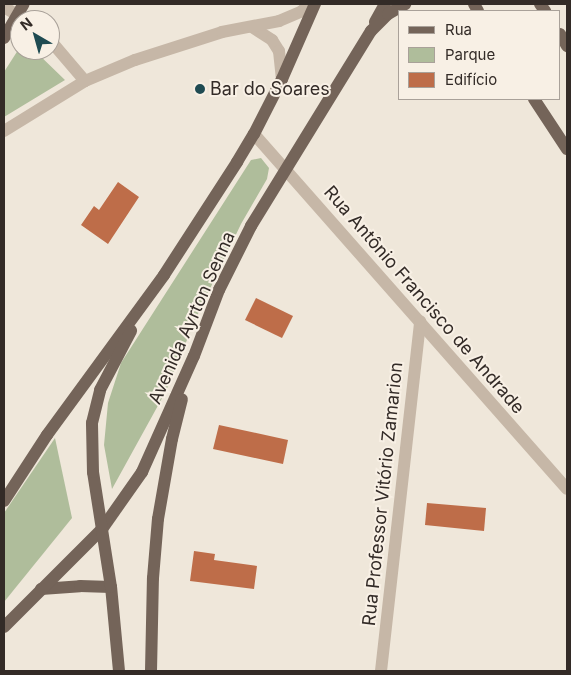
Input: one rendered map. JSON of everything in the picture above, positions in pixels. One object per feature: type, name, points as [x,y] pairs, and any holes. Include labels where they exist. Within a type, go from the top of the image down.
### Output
[{"type":"main road","name":"Avenida Ayrton Senna","points":[[102,529],[93,472],[92,423],[94,408],[106,375],[164,274],[254,134],[282,80],[316,4]]},
{"type":"main road","points":[[371,30],[384,4]]},
{"type":"main road","name":"Avenida Ayrton Senna","points":[[4,627],[102,529],[142,472],[194,356],[219,290],[247,234],[371,30],[388,14],[405,4]]},
{"type":"main road","points":[[535,100],[567,149]]},
{"type":"main road","name":"Avenida Ayrton Senna","points":[[4,501],[47,435],[164,274]]},
{"type":"main road","points":[[151,671],[153,578],[158,519],[172,439],[194,356]]},
{"type":"main road","points":[[102,529],[111,587],[119,671]]},
{"type":"main road","points":[[41,589],[80,586],[111,587]]},
{"type":"street","points":[[4,130],[85,81],[134,60],[222,32],[252,27],[290,17],[302,11],[309,4]]},
{"type":"street","points":[[4,6],[17,10]]},
{"type":"street","points":[[252,27],[272,40],[279,51],[282,80]]},
{"type":"street","points":[[60,52],[85,81]]},
{"type":"street","name":"Rua Antônio Francisco de Andrade","points":[[254,134],[567,489]]},
{"type":"street","name":"Rua Professor Vitório Zamarion","points":[[381,671],[420,321]]},
{"type":"green space","points":[[12,60],[44,60],[65,80],[4,117],[4,72]]},
{"type":"green space","points":[[261,158],[269,168],[267,179],[241,224],[196,318],[166,391],[112,489],[104,445],[108,403],[121,363],[251,160]]},
{"type":"green space","points":[[55,438],[72,518],[4,602],[4,513]]},
{"type":"building","points":[[118,182],[139,197],[108,244],[81,225],[94,206],[99,210]]},
{"type":"building","points":[[256,298],[293,316],[282,338],[245,320]]},
{"type":"building","points":[[219,425],[288,440],[283,464],[213,449]]},
{"type":"building","points":[[427,503],[486,508],[484,531],[425,525]]},
{"type":"building","points":[[194,551],[215,554],[214,560],[257,566],[254,589],[190,581]]},
{"type":"place","name":"Bar do Soares","points":[[200,89]]}]
